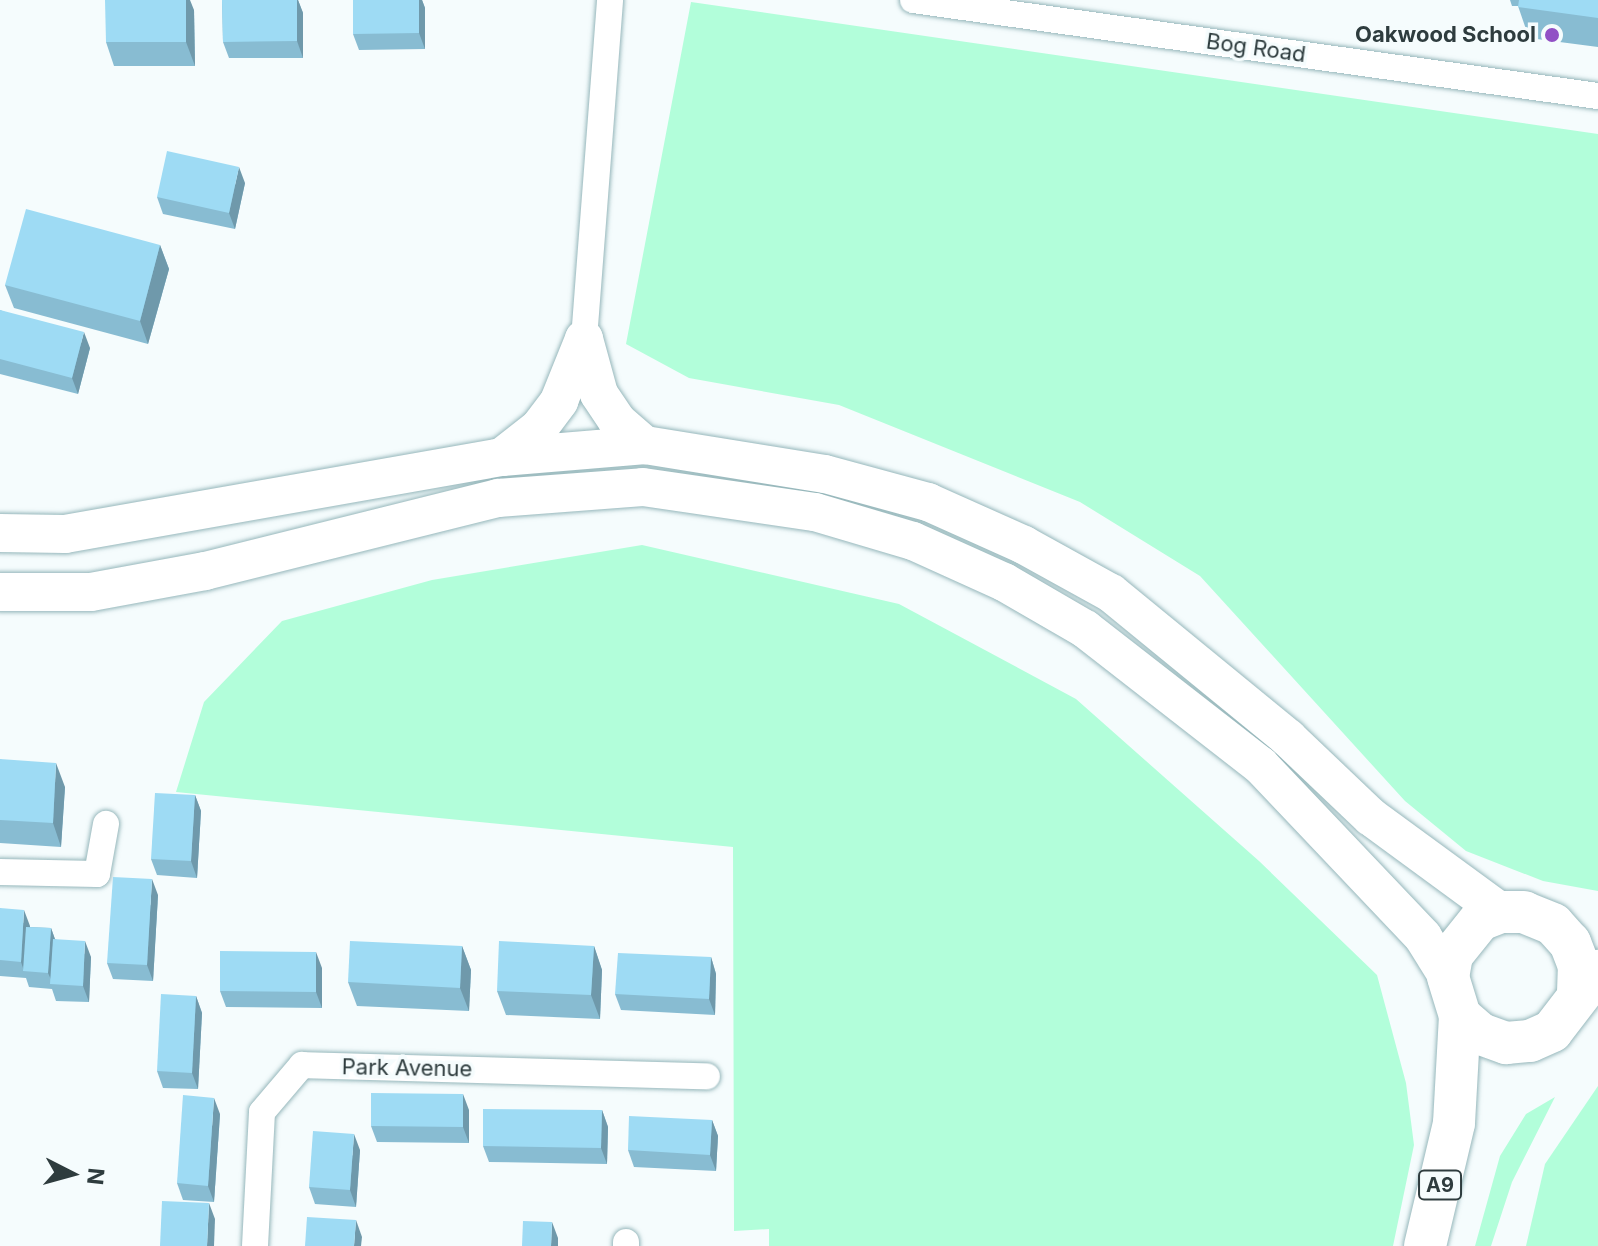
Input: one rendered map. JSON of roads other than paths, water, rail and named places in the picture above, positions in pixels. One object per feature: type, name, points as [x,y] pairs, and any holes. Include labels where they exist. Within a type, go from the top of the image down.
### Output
[{"type":"main road","points":[[584,339],[599,394],[617,421],[645,445]]},
{"type":"main road","points":[[502,457],[539,428],[559,401],[584,339]]},
{"type":"main road","points":[[8,533],[111,527],[502,457],[645,445],[825,474],[928,502],[1024,545],[1111,593],[1185,650],[1371,817],[1501,912]]},
{"type":"main road","points":[[0,592],[91,592],[205,571],[498,498],[643,487],[815,512],[913,541],[1004,582],[1085,629],[1260,765],[1423,937],[1448,977],[1460,1016],[1481,1034],[1506,1043],[1530,1041],[1552,1031],[1569,1014],[1588,981],[1570,943],[1553,924]]},
{"type":"main road","points":[[1448,977],[1463,935],[1501,912],[1524,912],[1553,924],[1598,933]]},
{"type":"main road","name":"A9","points":[[1425,1246],[1454,1123],[1460,1016]]},
{"type":"main road","name":"A9","points":[[1454,1123],[1506,1043]]},
{"type":"street","points":[[584,339],[610,0]]},
{"type":"street","name":"Bog Road","points":[[913,0],[1598,96]]},
{"type":"street","points":[[0,872],[97,874],[106,824]]},
{"type":"street","name":"Park Avenue","points":[[255,1246],[262,1112],[302,1065],[707,1076]]},
{"type":"place","name":"Oakwood School","points":[[1552,35]]}]
